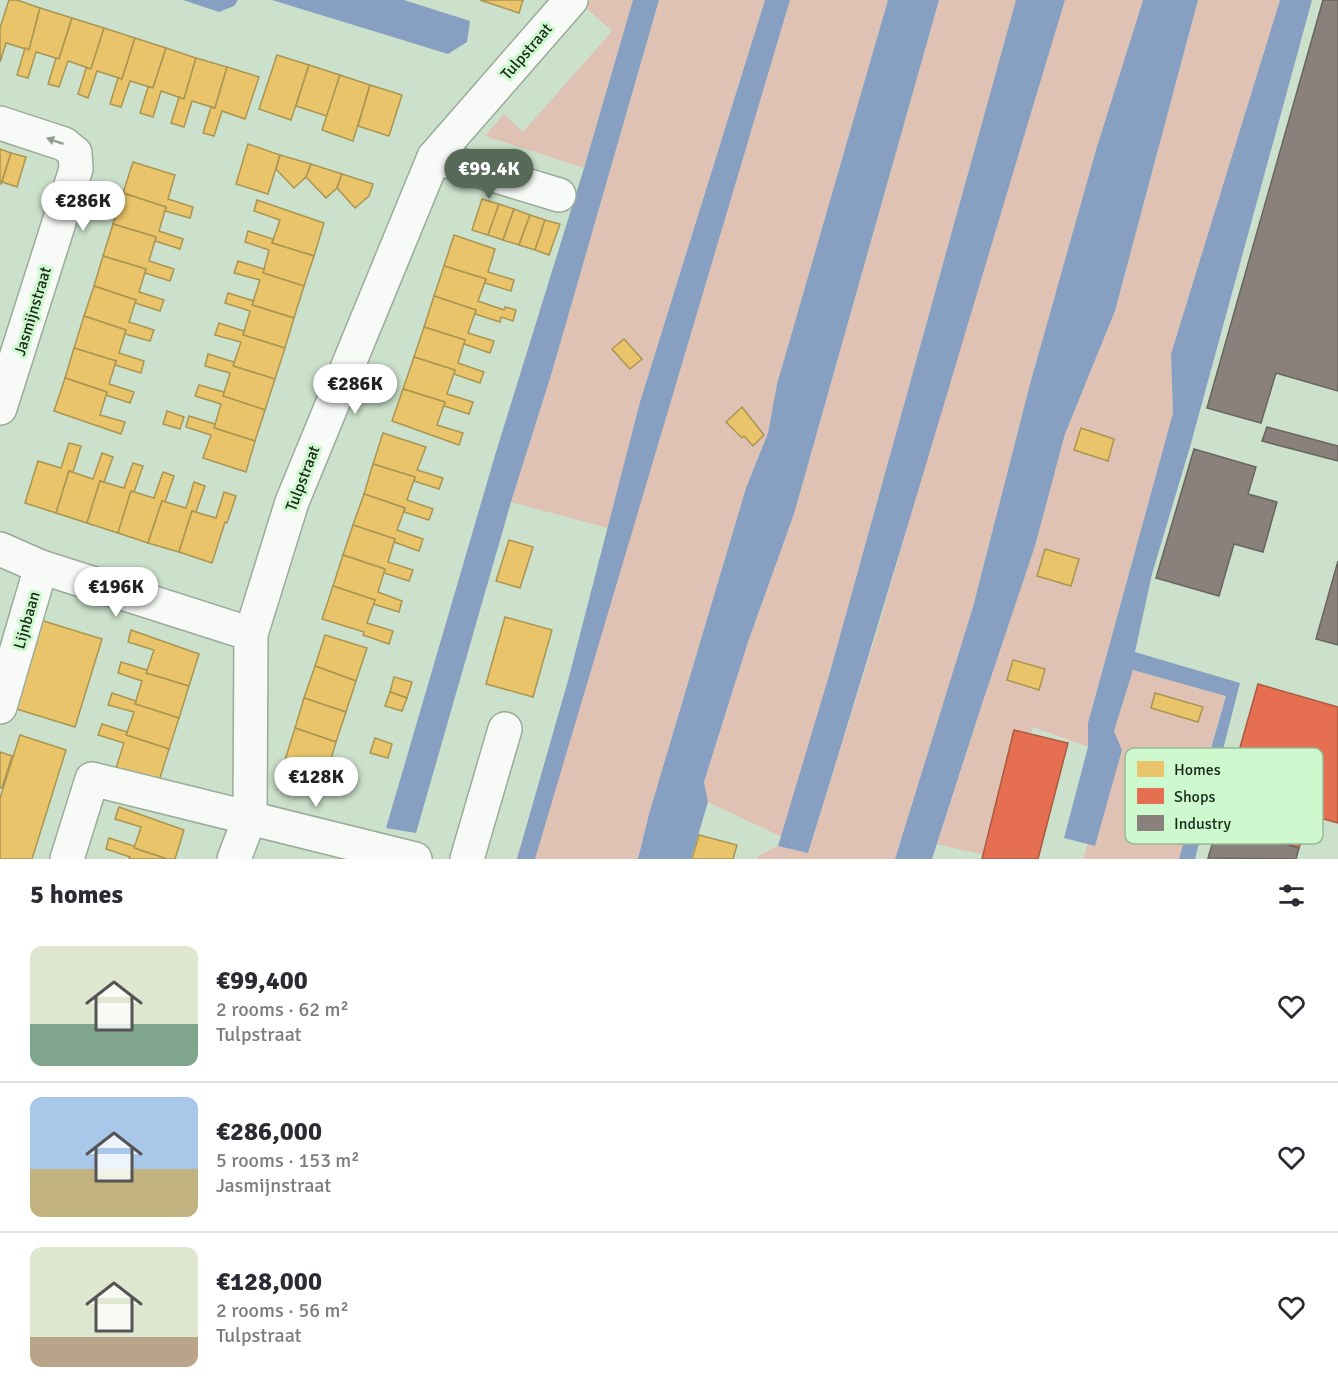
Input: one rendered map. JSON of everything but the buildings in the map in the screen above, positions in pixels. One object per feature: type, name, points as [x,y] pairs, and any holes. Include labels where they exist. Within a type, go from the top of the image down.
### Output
[{"type":"street","name":"Tulpstraat","points":[[234,859],[250,818],[251,634],[292,502],[434,157],[571,0]]},
{"type":"street","name":"Jasmijnstraat","points":[[0,123],[64,144],[75,153],[76,169],[0,408]]},
{"type":"street","points":[[434,157],[559,195]]},
{"type":"street","points":[[0,549],[41,567],[251,634]]},
{"type":"street","name":"Lijnbaan","points":[[0,707],[41,567]]},
{"type":"street","points":[[467,859],[505,729]]},
{"type":"street","points":[[67,859],[92,779],[415,859]]},
{"type":"shaded area","points":[[590,0],[633,0],[584,168],[485,136],[504,114],[523,132],[612,31],[585,7]]},
{"type":"shaded area","points":[[659,0],[765,0],[640,402],[608,528],[511,502],[552,372]]},
{"type":"shaded area","points":[[790,0],[888,0],[777,384],[768,433],[746,488],[649,814],[638,859],[516,859],[520,846],[537,850]]},
{"type":"shaded area","points":[[939,0],[1016,0],[830,672],[782,837],[708,802],[704,782],[748,642],[794,514]]},
{"type":"shaded area","points":[[1065,0],[1143,0],[1096,150],[1030,384],[973,607],[895,859],[757,859],[758,856],[778,846],[808,853],[879,625],[944,400]]},
{"type":"shaded area","points":[[1198,0],[1280,0],[1171,354],[1173,413],[1088,723],[1088,747],[1033,727],[993,857],[937,844],[1035,546],[1065,434],[1115,311]]},
{"type":"shaded area","points":[[1133,670],[1226,695],[1211,748],[1125,748],[1125,844],[1183,844],[1179,859],[1083,859],[1088,843],[1095,845],[1121,750],[1114,731]]},
{"type":"water","points":[[183,0],[238,0],[234,6],[219,12]]},
{"type":"water","points":[[272,0],[404,0],[470,21],[467,42],[448,54]]},
{"type":"water","points":[[633,0],[659,0],[416,833],[386,828],[496,452],[584,168]]},
{"type":"water","points":[[765,0],[790,0],[535,859],[517,859],[569,677],[640,402]]},
{"type":"water","points":[[888,0],[939,0],[794,514],[748,642],[704,782],[708,802],[691,859],[638,859],[649,814],[746,488],[768,433],[777,384]]},
{"type":"water","points":[[1016,0],[1065,0],[808,853],[778,846],[830,672]]},
{"type":"water","points":[[1143,0],[1198,0],[1115,311],[1065,434],[1035,546],[932,859],[895,859],[973,607],[1030,384],[1096,150]]},
{"type":"water","points":[[1280,0],[1312,0],[1190,447],[1152,574],[1135,652],[1240,683],[1223,748],[1211,748],[1226,696],[1133,670],[1114,731],[1122,750],[1095,846],[1064,838],[1088,747],[1088,723],[1173,413],[1171,354]]},
{"type":"water","points":[[1183,844],[1199,844],[1195,859],[1179,859]]}]
